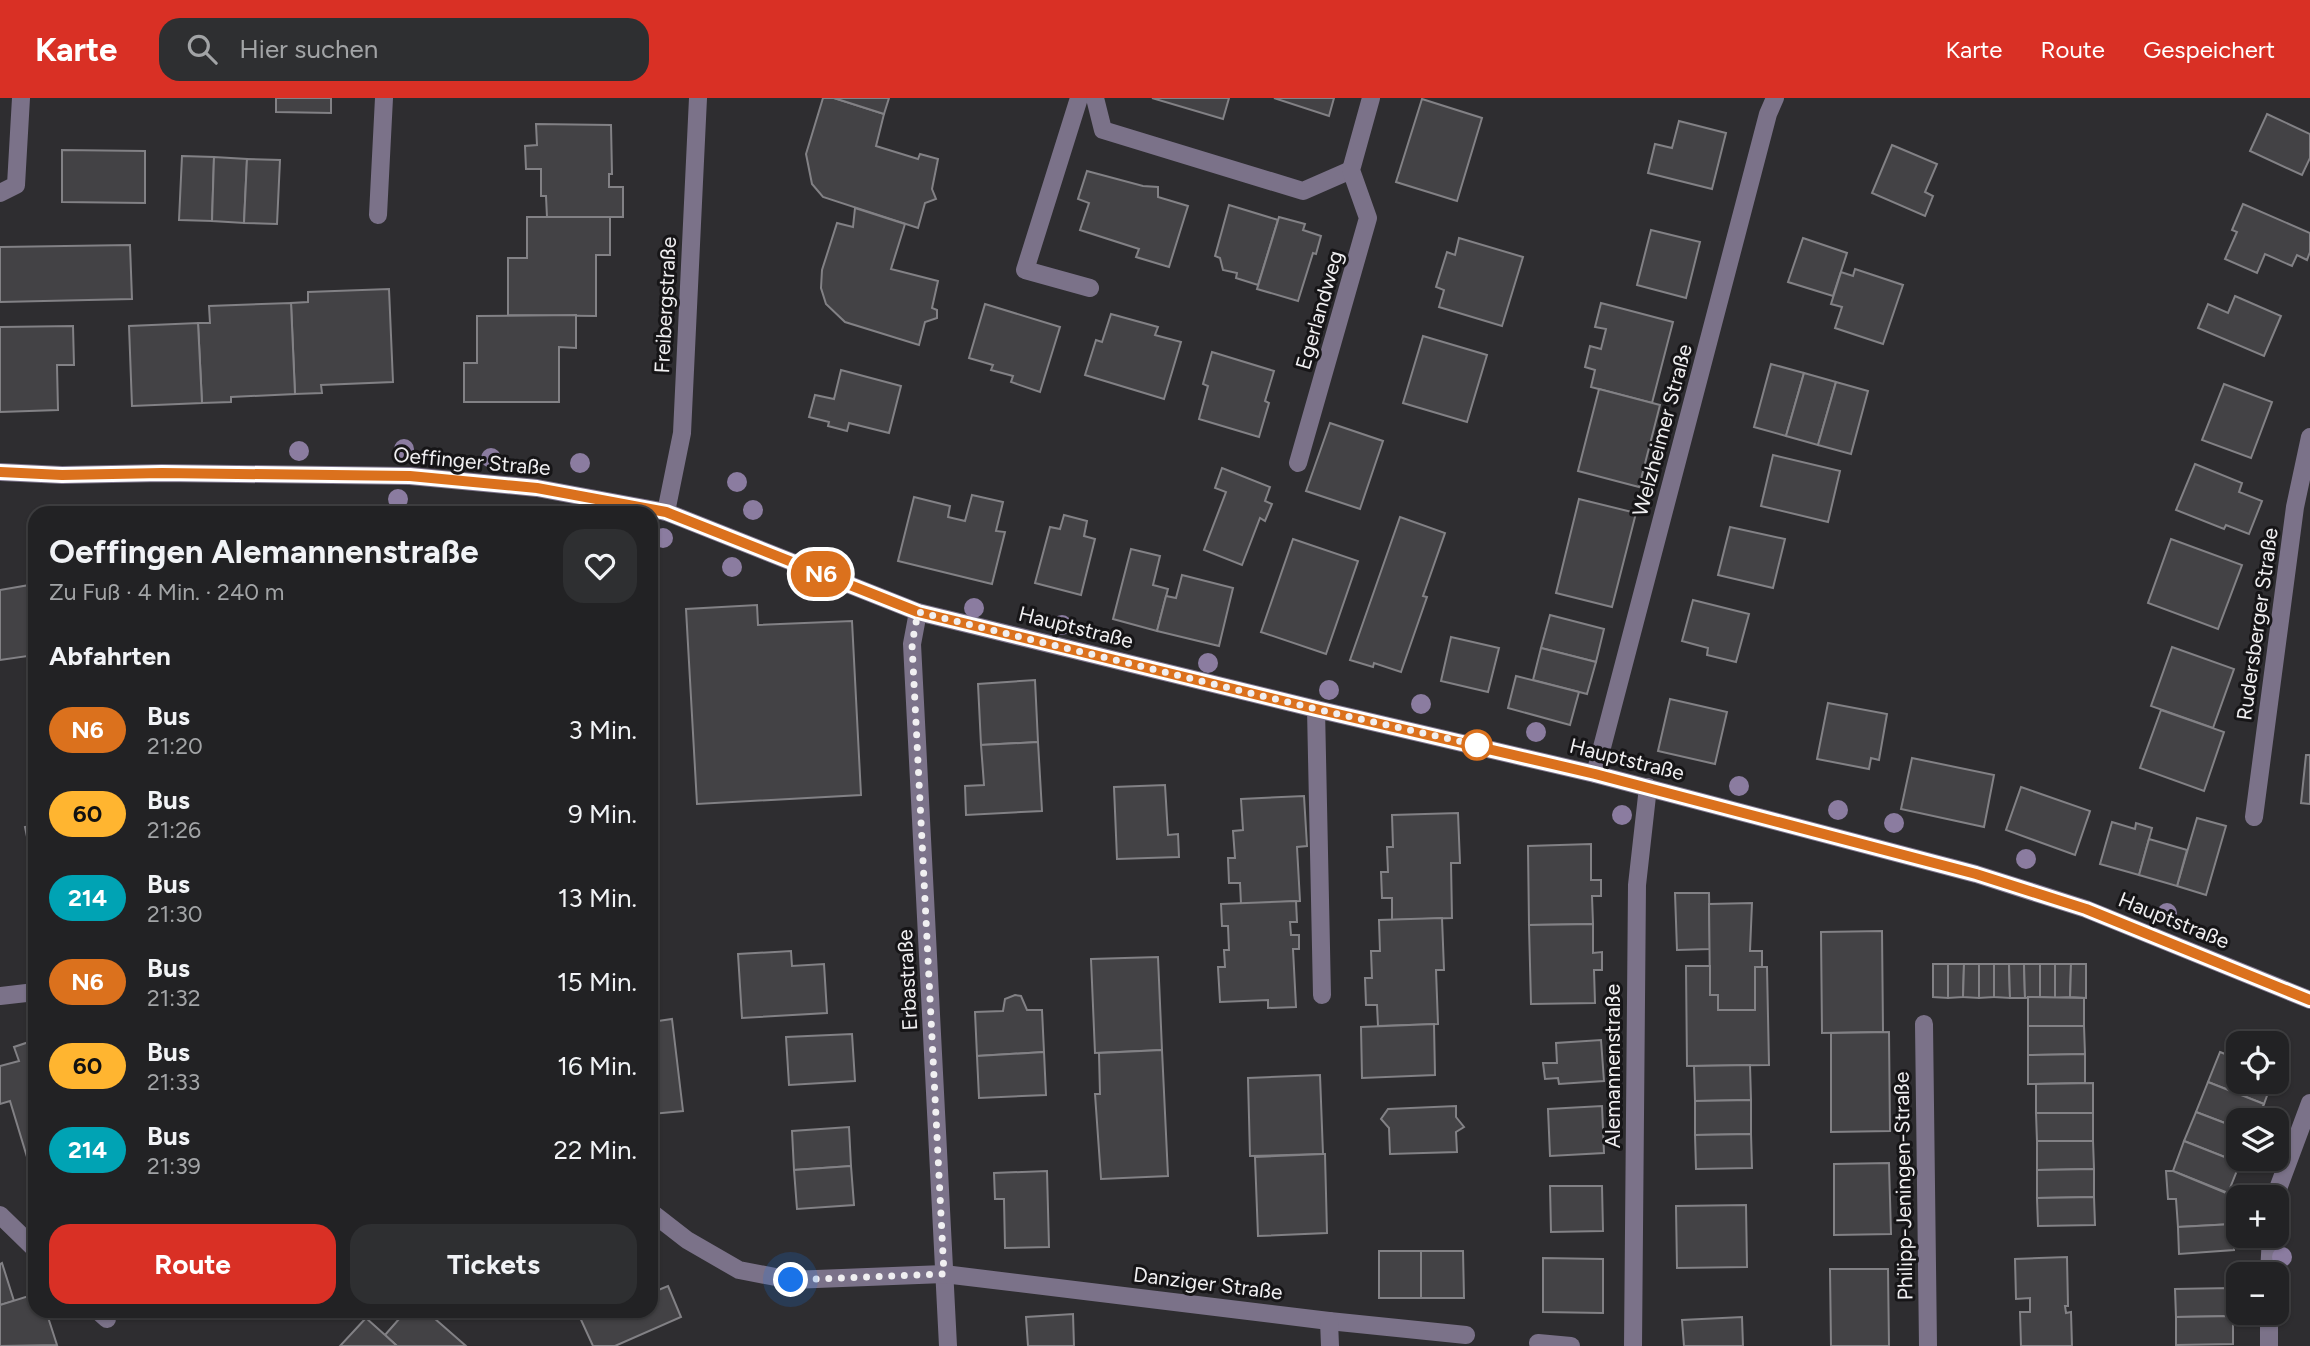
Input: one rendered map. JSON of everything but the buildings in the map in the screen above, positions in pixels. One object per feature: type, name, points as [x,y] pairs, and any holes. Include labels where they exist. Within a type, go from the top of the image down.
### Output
[{"type":"street","points":[[0,193],[16,185],[21,98]]},
{"type":"street","points":[[378,215],[384,98]]},
{"type":"street","name":"Freibergstraße","points":[[666,512],[682,433],[698,98]]},
{"type":"street","points":[[1079,98],[1025,270],[1090,288]]},
{"type":"street","points":[[1095,98],[1103,130],[1303,191],[1351,170],[1371,98]]},
{"type":"street","name":"Welzheimer Straße","points":[[1595,774],[1768,114],[1775,98]]},
{"type":"street","name":"Egerlandweg","points":[[1298,463],[1368,218],[1351,170]]},
{"type":"street","name":"Rudersberger Straße","points":[[2254,817],[2303,507],[2310,437]]},
{"type":"street","name":"Oeffinger Straße","points":[[0,472],[62,475],[162,473],[410,476],[537,488],[634,506]]},
{"type":"street","name":"Oeffinger Straße","points":[[658,511],[918,612]]},
{"type":"street","name":"Hauptstraße","points":[[918,612],[1648,787],[1976,874],[2086,909],[2310,1000]]},
{"type":"street","name":"Erbastraße","points":[[918,612],[912,644],[948,1346]]},
{"type":"street","points":[[1316,709],[1322,995]]},
{"type":"street","name":"Alemannenstraße","points":[[1633,1346],[1637,885],[1648,787]]},
{"type":"street","points":[[0,996],[28,993]]},
{"type":"street","name":"Philipp-Jeningen-Straße","points":[[1924,1024],[1928,1346]]},
{"type":"street","points":[[2279,1185],[2310,1103]]},
{"type":"street","points":[[0,1215],[28,1242]]},
{"type":"street","name":"Danziger Straße","points":[[658,1217],[687,1240],[739,1270],[791,1280],[944,1274],[1466,1335]]},
{"type":"street","points":[[1329,1321],[1329,1346]]},
{"type":"street","points":[[2269,1325],[2269,1346]]},
{"type":"street","points":[[1538,1343],[1570,1346]]},
{"type":"bus line","name":"N6","points":[[0,472],[62,475],[162,473],[410,476],[537,488],[634,506]]},
{"type":"bus line","name":"N6","points":[[658,511],[918,612],[1595,774],[1976,874],[2086,909],[2310,1000]]},
{"type":"route","points":[[791,1280],[944,1274],[912,644],[918,612],[1316,709],[1477,745]]}]
